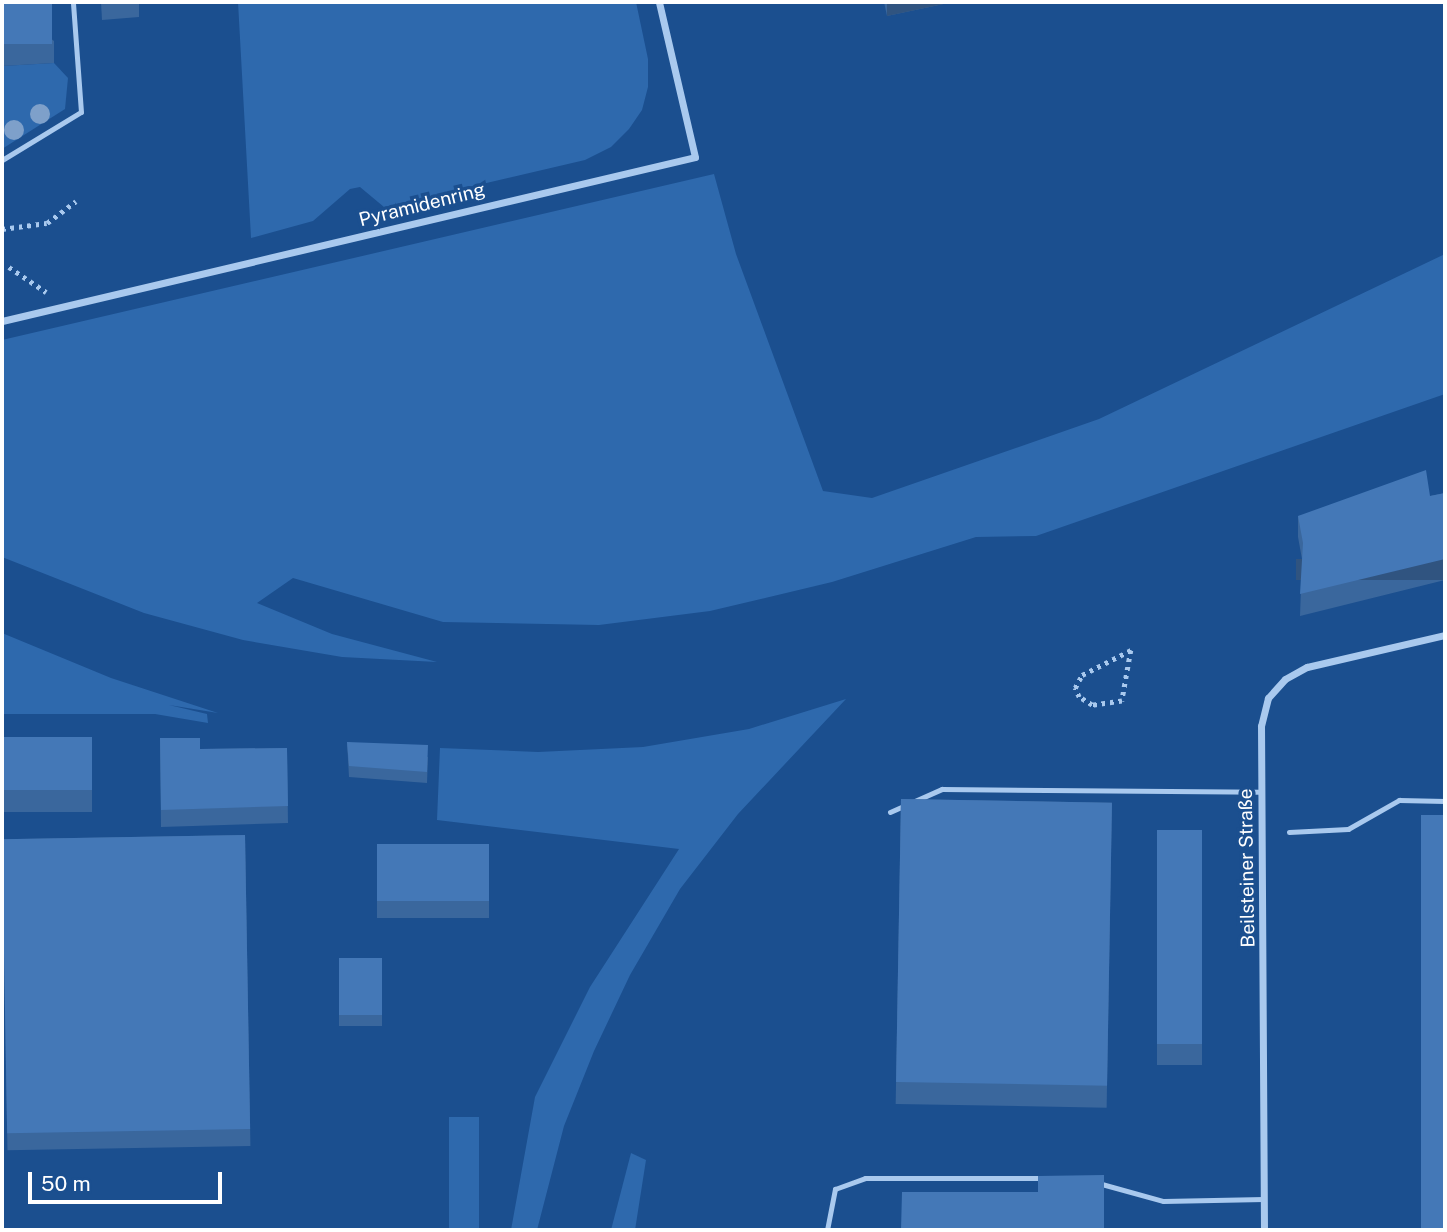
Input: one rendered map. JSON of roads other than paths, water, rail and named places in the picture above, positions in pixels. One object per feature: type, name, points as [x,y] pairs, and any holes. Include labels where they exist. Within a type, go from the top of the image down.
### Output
[{"type":"street","name":"Pyramidenring","points":[[2,321],[695,157],[659,2]]},
{"type":"street","name":"Beilsteiner Straße","points":[[1264,1230],[1261,726],[1268,698],[1285,679],[1307,667],[1445,635]]},
{"type":"lane","points":[[2,160],[81,112],[73,2]]},
{"type":"lane","points":[[890,812],[942,789],[1262,792]]},
{"type":"lane","points":[[1289,832],[1348,829],[1399,800],[1445,801]]},
{"type":"lane","points":[[827,1230],[835,1189],[865,1178],[1052,1177]]},
{"type":"lane","points":[[1091,1181],[1163,1201],[1264,1199]]}]
